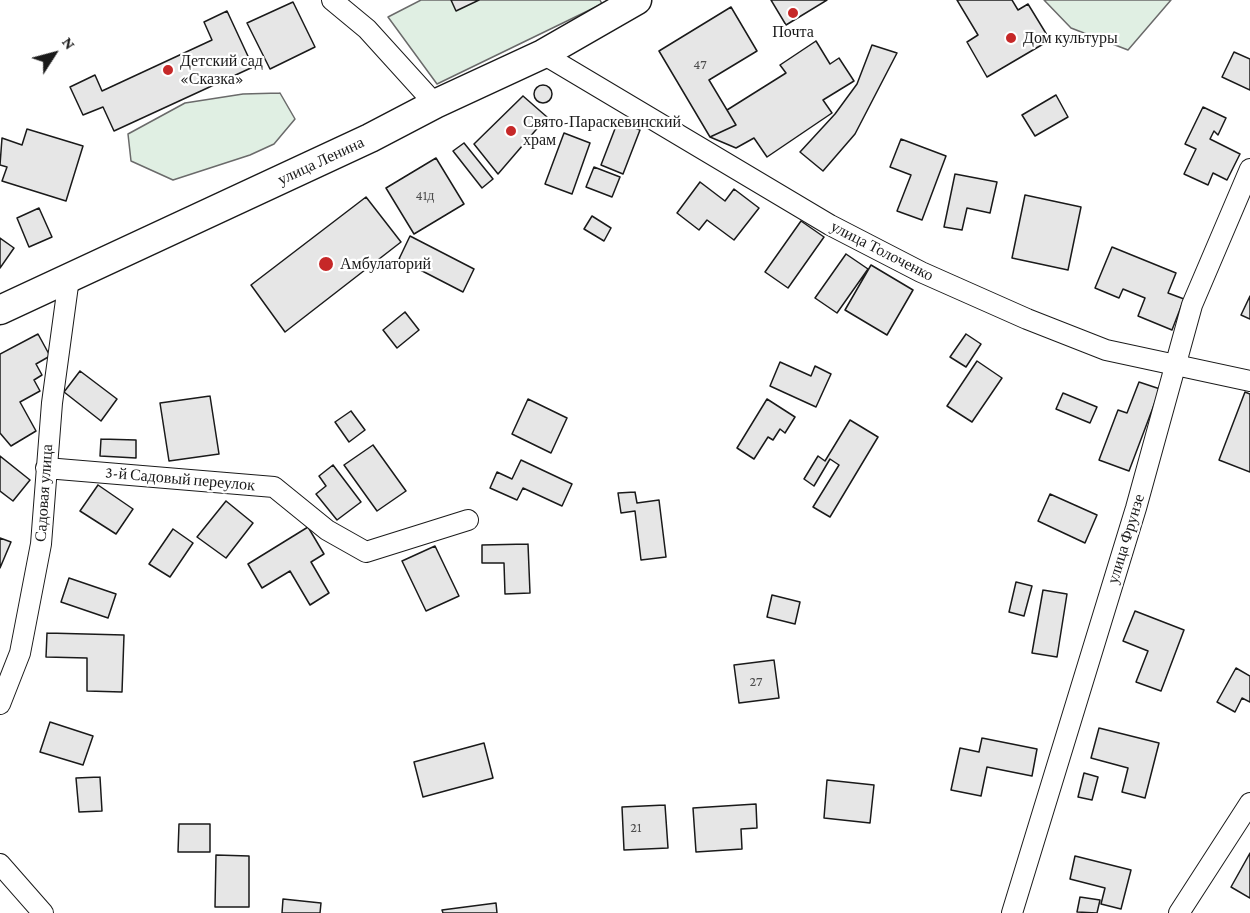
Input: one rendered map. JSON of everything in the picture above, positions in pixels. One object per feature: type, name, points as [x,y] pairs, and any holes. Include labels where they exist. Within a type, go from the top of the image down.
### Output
[{"type":"street","points":[[332,0],[367,29],[435,104]]},
{"type":"street","name":"улица Ленина","points":[[0,310],[370,138],[435,104],[543,54],[637,0]]},
{"type":"street","name":"улица Толоченко","points":[[543,54],[830,225],[921,272],[1027,319],[1106,350],[1250,381]]},
{"type":"street","name":"улица Фрунзе","points":[[1012,913],[1136,508],[1192,305],[1250,169]]},
{"type":"street","name":"Садовая улица","points":[[0,704],[20,653],[39,555],[52,403],[69,278]]},
{"type":"street","name":"3-й Садовый переулок","points":[[46,468],[274,487],[327,530],[366,552],[468,520]]},
{"type":"street","points":[[1179,913],[1250,803]]},
{"type":"street","points":[[0,864],[43,913]]},
{"type":"green space","points":[[421,0],[600,0],[602,4],[437,84],[388,17]]},
{"type":"green space","points":[[1044,0],[1171,0],[1128,50],[1071,28]]},
{"type":"green space","points":[[280,93],[295,119],[274,144],[250,155],[173,180],[131,161],[128,134],[185,103],[243,94]]},
{"type":"building","points":[[451,0],[479,0],[456,11]]},
{"type":"building","name":"Почта","points":[[771,0],[827,0],[786,25]]},
{"type":"building","name":"Дом культуры","points":[[957,0],[1012,0],[1018,10],[1028,4],[1050,40],[987,77],[967,42],[978,35]]},
{"type":"building","points":[[293,2],[315,47],[270,69],[247,23]]},
{"type":"building","points":[[731,7],[757,51],[709,80],[736,125],[710,137],[659,51]]},
{"type":"building","points":[[227,11],[253,67],[114,131],[103,107],[83,115],[70,87],[95,75],[102,91],[212,40],[204,22]]},
{"type":"building","points":[[816,41],[830,64],[839,58],[854,81],[823,100],[832,113],[767,157],[754,138],[736,148],[710,137],[736,125],[727,110],[786,73],[780,65]]},
{"type":"building","points":[[872,45],[897,53],[855,134],[823,171],[800,152],[835,114],[857,84]]},
{"type":"building","points":[[1234,52],[1250,59],[1250,90],[1222,77]]},
{"type":"building","points":[[543,85],[549,88],[552,94],[549,100],[543,103],[537,100],[534,94],[537,88]]},
{"type":"building","points":[[1056,95],[1068,117],[1035,136],[1022,115]]},
{"type":"building","name":"Свято-Параскевинский храм","points":[[523,96],[547,117],[498,174],[474,144]]},
{"type":"building","points":[[1203,107],[1226,118],[1218,135],[1214,131],[1210,139],[1240,154],[1227,180],[1213,173],[1208,185],[1184,174],[1196,149],[1185,144]]},
{"type":"building","points":[[618,121],[640,130],[623,174],[601,165]]},
{"type":"building","points":[[27,129],[83,146],[66,201],[2,181],[7,167],[0,165],[2,138],[22,145]]},
{"type":"building","points":[[564,133],[590,143],[572,194],[545,184]]},
{"type":"building","points":[[901,139],[946,156],[922,220],[897,211],[911,175],[890,167]]},
{"type":"building","points":[[464,143],[493,179],[482,188],[453,151]]},
{"type":"building","points":[[436,158],[464,204],[414,234],[386,188]]},
{"type":"building","points":[[594,167],[620,177],[612,197],[586,187]]},
{"type":"building","points":[[955,174],[997,182],[990,213],[967,208],[962,230],[944,227]]},
{"type":"building","points":[[700,182],[725,201],[734,189],[759,208],[734,240],[707,220],[699,230],[677,213]]},
{"type":"building","points":[[1025,195],[1081,207],[1068,270],[1012,258]]},
{"type":"building","name":"Амбулаторий","points":[[366,197],[401,242],[285,332],[251,285]]},
{"type":"building","points":[[39,208],[52,237],[29,247],[17,218]]},
{"type":"building","points":[[592,216],[611,228],[604,241],[584,229]]},
{"type":"building","points":[[801,221],[824,237],[788,288],[765,272]]},
{"type":"building","points":[[410,236],[474,269],[463,292],[399,259]]},
{"type":"building","points":[[0,238],[14,248],[0,268]]},
{"type":"building","points":[[1112,247],[1176,273],[1168,293],[1184,299],[1172,330],[1138,316],[1145,298],[1123,289],[1119,298],[1095,288]]},
{"type":"building","points":[[846,254],[868,269],[837,313],[815,298]]},
{"type":"building","points":[[871,265],[913,290],[887,335],[845,310]]},
{"type":"building","points":[[1250,296],[1250,319],[1241,315]]},
{"type":"building","points":[[405,312],[419,330],[397,348],[383,330]]},
{"type":"building","points":[[38,334],[50,356],[36,364],[42,375],[34,380],[40,391],[20,402],[36,431],[11,446],[0,433],[0,354]]},
{"type":"building","points":[[966,334],[981,344],[966,367],[950,357]]},
{"type":"building","points":[[977,361],[1002,378],[972,422],[947,406]]},
{"type":"building","points":[[780,362],[811,376],[815,366],[831,374],[816,407],[770,386]]},
{"type":"building","points":[[80,371],[117,399],[101,421],[64,392]]},
{"type":"building","points":[[1139,382],[1160,389],[1129,471],[1099,460],[1118,410],[1127,413]]},
{"type":"building","points":[[1245,392],[1250,394],[1250,472],[1219,460]]},
{"type":"building","points":[[1063,393],[1097,407],[1090,423],[1056,409]]},
{"type":"building","points":[[210,396],[219,454],[169,461],[160,403]]},
{"type":"building","points":[[528,399],[567,418],[551,453],[512,434]]},
{"type":"building","points":[[767,399],[795,417],[785,433],[780,429],[773,440],[768,437],[754,459],[737,448]]},
{"type":"building","points":[[351,411],[365,430],[349,442],[335,422]]},
{"type":"building","points":[[850,420],[878,437],[830,517],[813,507],[839,465],[830,459],[814,486],[804,479],[818,456],[825,461]]},
{"type":"building","points":[[101,439],[136,440],[136,458],[100,456]]},
{"type":"building","points":[[373,445],[406,491],[377,511],[344,465]]},
{"type":"building","points":[[0,456],[30,480],[13,501],[0,491]]},
{"type":"building","points":[[521,460],[572,484],[562,506],[523,488],[517,500],[490,488],[497,472],[512,479]]},
{"type":"building","points":[[333,465],[361,502],[337,520],[316,494],[326,486],[319,476]]},
{"type":"building","points":[[98,485],[133,509],[116,534],[80,511]]},
{"type":"building","points":[[635,492],[637,503],[659,500],[666,557],[641,560],[635,511],[621,513],[618,493]]},
{"type":"building","points":[[1050,494],[1097,515],[1085,543],[1038,521]]},
{"type":"building","points":[[226,501],[253,523],[226,558],[197,537]]},
{"type":"building","points":[[308,527],[324,554],[311,562],[329,593],[310,605],[290,571],[262,588],[248,564]]},
{"type":"building","points":[[173,529],[193,543],[170,577],[149,564]]},
{"type":"building","points":[[0,538],[11,542],[0,568]]},
{"type":"building","points":[[528,544],[530,593],[505,594],[504,563],[482,563],[482,545]]},
{"type":"building","points":[[435,546],[459,596],[426,611],[402,561]]},
{"type":"building","points":[[69,578],[116,594],[108,618],[61,602]]},
{"type":"building","points":[[1016,582],[1032,586],[1024,616],[1009,612]]},
{"type":"building","points":[[1043,590],[1067,594],[1057,657],[1032,653]]},
{"type":"building","points":[[772,595],[800,602],[795,624],[767,617]]},
{"type":"building","points":[[1135,611],[1184,630],[1161,691],[1136,682],[1148,651],[1123,641]]},
{"type":"building","points":[[47,633],[124,635],[122,692],[87,691],[87,658],[46,657]]},
{"type":"building","points":[[774,660],[779,698],[739,703],[734,665]]},
{"type":"building","points":[[1236,668],[1250,676],[1250,702],[1242,698],[1235,712],[1217,702]]},
{"type":"building","points":[[50,722],[93,736],[83,765],[40,752]]},
{"type":"building","points":[[1099,728],[1159,743],[1145,798],[1122,792],[1128,768],[1091,758]]},
{"type":"building","points":[[982,738],[1037,749],[1032,776],[987,767],[981,796],[951,790],[960,748],[979,752]]},
{"type":"building","points":[[484,743],[493,778],[423,797],[414,762]]},
{"type":"building","points":[[1084,773],[1098,777],[1092,800],[1078,797]]},
{"type":"building","points":[[100,777],[102,811],[79,812],[76,778]]},
{"type":"building","points":[[827,780],[874,785],[870,823],[824,818]]},
{"type":"building","points":[[756,804],[757,828],[741,829],[742,849],[696,852],[693,808]]},
{"type":"building","points":[[665,805],[668,848],[624,850],[622,807]]},
{"type":"building","points":[[179,824],[210,824],[210,852],[178,852]]},
{"type":"building","points":[[1250,853],[1250,898],[1231,887]]},
{"type":"building","points":[[216,855],[249,856],[249,907],[215,907]]},
{"type":"building","points":[[1075,856],[1131,870],[1121,909],[1101,904],[1105,888],[1070,879]]},
{"type":"building","points":[[1080,897],[1100,900],[1097,913],[1077,912]]},
{"type":"building","points":[[283,899],[321,903],[320,913],[282,913]]},
{"type":"building","points":[[496,903],[497,913],[443,913],[442,910]]},
{"type":"place","name":"Почта","points":[[793,13]]},
{"type":"place","name":"Дом культуры","points":[[1011,38]]},
{"type":"place","name":"Детский сад «Сказка»","points":[[168,70]]},
{"type":"place","name":"Свято-Параскевинский храм","points":[[511,131]]},
{"type":"place","name":"Амбулаторий","points":[[326,264]]}]
